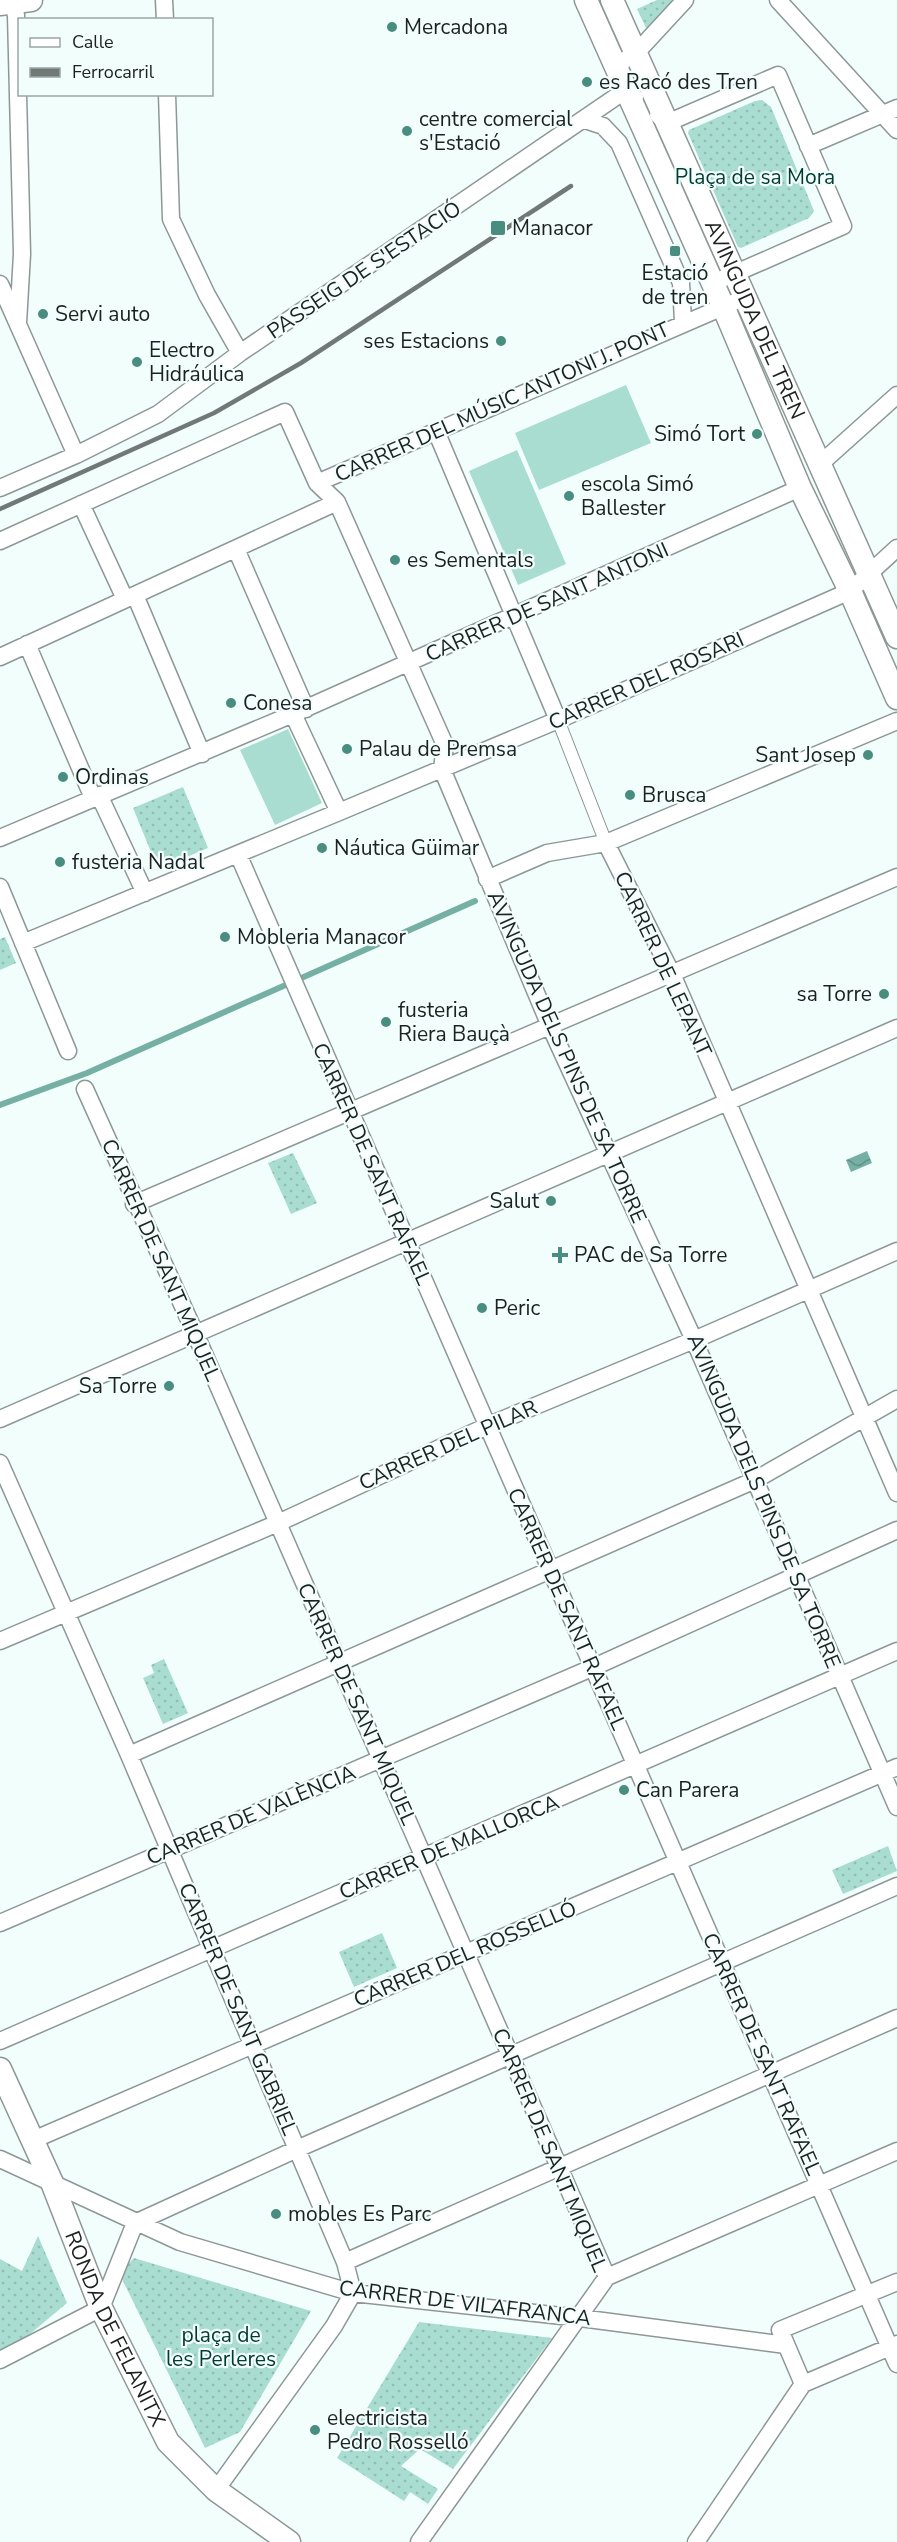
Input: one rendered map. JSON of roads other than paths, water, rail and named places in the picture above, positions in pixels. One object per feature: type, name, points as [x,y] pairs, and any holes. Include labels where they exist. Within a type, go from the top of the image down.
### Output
[{"type":"main road","points":[[586,0],[626,90],[723,278]]},
{"type":"main road","name":"AVINGUDA DEL TREN","points":[[612,0],[667,123],[723,278],[819,465],[897,637]]},
{"type":"main road","name":"AVINGUDA DEL TREN","points":[[734,302],[800,488],[850,591],[897,698]]},
{"type":"main road","name":"RONDA DE FELANITX","points":[[0,2069],[53,2185],[101,2308],[168,2442],[216,2490],[289,2542]]},
{"type":"street","points":[[164,0],[165,18]]},
{"type":"street","points":[[615,66],[636,53],[685,0]]},
{"type":"street","points":[[778,0],[890,112],[897,130]]},
{"type":"street","points":[[14,2],[18,95]]},
{"type":"street","points":[[626,90],[667,123],[778,75],[843,226],[723,278]]},
{"type":"street","name":"PASSEIG DE S'ESTACIÓ","points":[[0,488],[76,455],[158,414],[240,353],[626,90]]},
{"type":"street","points":[[18,96],[22,254],[18,323]]},
{"type":"street","points":[[167,96],[171,219],[207,295],[240,353]]},
{"type":"street","points":[[808,146],[890,112]]},
{"type":"street","points":[[585,120],[603,126],[619,143],[681,283],[683,322]]},
{"type":"street","points":[[0,284],[76,455]]},
{"type":"street","name":"CARRER DEL MÚSIC ANTONI J. PONT","points":[[0,657],[337,502],[317,483],[683,322],[734,302]]},
{"type":"street","points":[[819,465],[897,395]]},
{"type":"street","points":[[0,541],[285,412],[317,483]]},
{"type":"street","name":"CARRER DE LEPANT","points":[[436,431],[558,720],[606,843],[672,974],[897,1493]]},
{"type":"street","name":"CARRER DE SANT ANTONI","points":[[0,838],[96,796],[202,754],[800,488]]},
{"type":"street","name":"AVINGUDA DELS PINS DE SA TORRE","points":[[337,502],[445,745],[441,769],[550,1026],[694,1340],[840,1678],[890,1770],[897,1807]]},
{"type":"street","points":[[81,504],[130,597],[202,754]]},
{"type":"street","name":"CARRER DEL ROSARI","points":[[23,943],[558,720],[850,591],[897,548]]},
{"type":"street","points":[[236,549],[339,812]]},
{"type":"street","points":[[27,644],[96,796],[145,893]]},
{"type":"street","points":[[487,879],[548,853],[606,843],[897,721]]},
{"type":"street","name":"CARRER DE SANT RAFAEL","points":[[238,854],[348,1112],[594,1667],[867,2295],[893,2345],[897,2364]]},
{"type":"street","points":[[135,1204],[897,878]]},
{"type":"street","points":[[0,886],[68,1050]]},
{"type":"street","points":[[0,1419],[897,1028]]},
{"type":"street","name":"CARRER DE SANT MIQUEL","points":[[85,1089],[195,1333],[607,2277],[419,2542]]},
{"type":"street","name":"CARRER DEL PILAR","points":[[0,1641],[278,1523],[487,1426],[694,1340],[897,1251]]},
{"type":"street","points":[[129,1755],[755,1480],[897,1399]]},
{"type":"street","name":"CARRER DE SANT GABRIEL","points":[[0,1463],[67,1612],[253,2044],[345,2262],[353,2293]]},
{"type":"street","name":"CARRER DE VALÈNCIA","points":[[0,1923],[594,1667],[897,1530]]},
{"type":"street","name":"CARRER DE MALLORCA","points":[[0,2041],[636,1767],[897,1651]]},
{"type":"street","name":"CARRER DEL ROSSELLÓ","points":[[33,2140],[890,1770]]},
{"type":"street","points":[[0,2360],[101,2308],[135,2223],[297,2149],[897,1886]]},
{"type":"street","points":[[345,2262],[897,2018]]},
{"type":"street","points":[[607,2277],[897,2151]]},
{"type":"street","name":"CARRER DE VILAFRANCA","points":[[0,2159],[180,2242],[353,2293],[580,2318],[786,2345]]},
{"type":"street","points":[[803,2384],[780,2330],[897,2282]]},
{"type":"street","points":[[216,2490],[334,2326],[353,2293]]},
{"type":"street","points":[[696,2542],[803,2384],[893,2345]]},
{"type":"water","points":[[867,1151],[872,1163],[851,1172],[846,1160]]},
{"type":"waterway","points":[[0,1105],[87,1073],[475,901]]},
{"type":"railway","points":[[0,509],[214,413],[301,363],[571,186]]},
{"type":"place","name":"Mercadona","points":[[392,27]]},
{"type":"place","name":"es Racó des Tren","points":[[587,82]]},
{"type":"place","name":"centre comercial s'Estació","points":[[407,131]]},
{"type":"place","name":"Manacor","points":[[498,228]]},
{"type":"place","name":"Estació de tren","points":[[675,251]]},
{"type":"place","name":"Servi auto","points":[[43,314]]},
{"type":"place","name":"ses Estacions","points":[[501,341]]},
{"type":"place","name":"Electro Hidráulica","points":[[137,362]]},
{"type":"place","name":"Simó Tort","points":[[757,434]]},
{"type":"place","name":"escola Simó Ballester","points":[[569,496]]},
{"type":"place","name":"es Sementals","points":[[395,560]]},
{"type":"place","name":"Conesa","points":[[231,703]]},
{"type":"place","name":"Palau de Premsa","points":[[347,749]]},
{"type":"place","name":"Sant Josep","points":[[868,755]]},
{"type":"place","name":"Ordinas","points":[[63,777]]},
{"type":"place","name":"Brusca","points":[[630,795]]},
{"type":"place","name":"Náutica Güimar","points":[[322,848]]},
{"type":"place","name":"fusteria Nadal","points":[[60,862]]},
{"type":"place","name":"Mobleria Manacor","points":[[225,937]]},
{"type":"place","name":"sa Torre","points":[[884,994]]},
{"type":"place","name":"fusteria Riera Bauçà","points":[[386,1022]]},
{"type":"place","name":"Salut","points":[[551,1201]]},
{"type":"place","name":"PAC de Sa Torre","points":[[560,1255]]},
{"type":"place","name":"Peric","points":[[482,1308]]},
{"type":"place","name":"Sa Torre","points":[[169,1386]]},
{"type":"place","name":"Can Parera","points":[[624,1790]]},
{"type":"place","name":"mobles Es Parc","points":[[276,2214]]},
{"type":"place","name":"electricista Pedro Rosselló","points":[[315,2430]]},
{"type":"park label","name":"Plaça de sa Mora","points":[[755,177]]},
{"type":"park label","name":"plaça de les Perleres","points":[[221,2347]]}]
